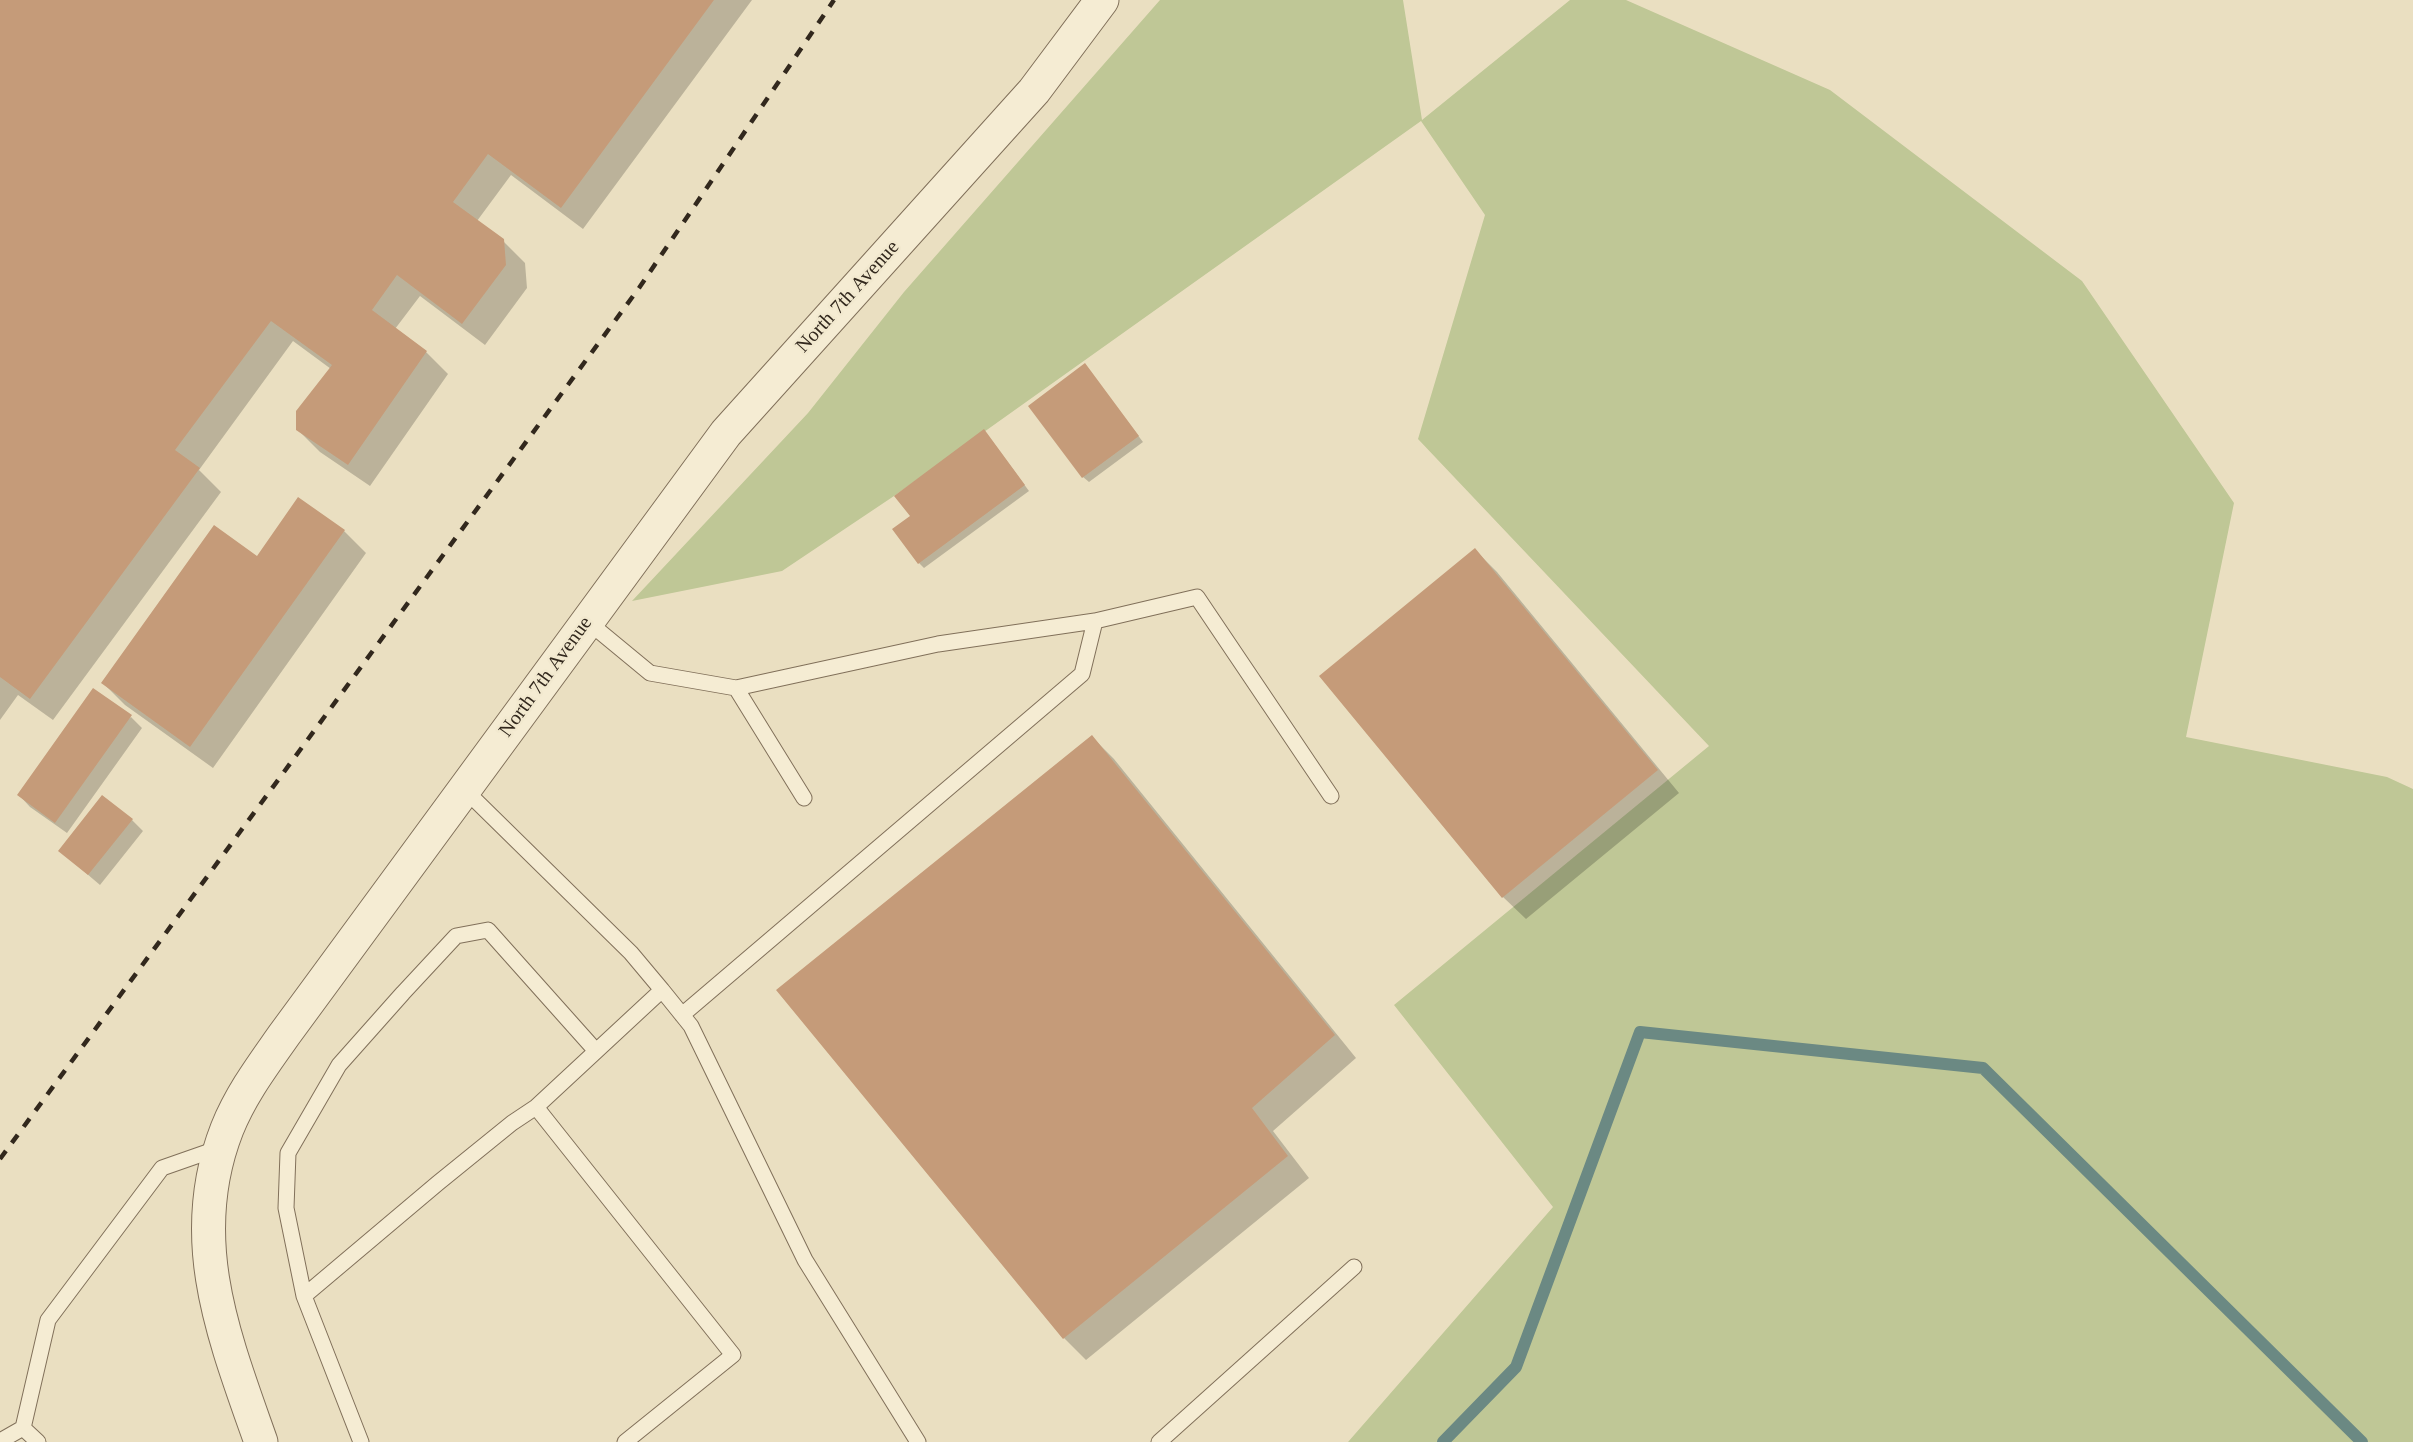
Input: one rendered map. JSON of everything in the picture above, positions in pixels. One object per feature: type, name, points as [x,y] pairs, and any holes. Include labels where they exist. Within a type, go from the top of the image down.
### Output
[{"type":"street","name":"North 7th Avenue","points":[[261,1442],[226,1342],[213,1288],[208,1226],[212,1181],[227,1128],[249,1086],[726,433],[1034,91],[1102,0]]},
{"type":"lane","points":[[587,621],[650,673],[736,688],[938,644],[1095,621],[1197,597],[1331,796]]},
{"type":"lane","points":[[682,1015],[1082,674],[1095,621]]},
{"type":"lane","points":[[736,688],[804,798]]},
{"type":"lane","points":[[465,789],[631,953],[691,1026],[805,1260],[918,1442]]},
{"type":"lane","points":[[361,1442],[304,1296],[286,1208],[288,1152],[339,1065],[456,936],[488,930],[596,1051]]},
{"type":"lane","points":[[304,1296],[447,1175],[512,1123],[536,1107],[662,990]]},
{"type":"lane","points":[[536,1107],[734,1355],[625,1442]]},
{"type":"lane","points":[[0,1441],[23,1428],[48,1320],[162,1168],[222,1147]]},
{"type":"lane","points":[[1159,1442],[1354,1267]]},
{"type":"lane","points":[[23,1428],[38,1442]]},
{"type":"green space","points":[[1160,0],[1403,0],[1422,120],[1570,0],[1626,0],[1830,90],[2082,281],[2234,503],[2186,737],[2387,777],[2413,789],[2413,1442],[1348,1442],[1553,1207],[1394,1005],[1709,746],[1418,439],[1485,215],[1421,121],[894,496],[782,571],[632,601],[808,413],[904,292]]},
{"type":"building","points":[[0,0],[714,0],[561,208],[488,154],[453,202],[504,239],[506,265],[462,324],[397,275],[372,310],[427,351],[348,465],[296,430],[296,411],[332,365],[271,321],[175,450],[200,468],[30,699],[0,677]]},
{"type":"building","points":[[1085,363],[1139,436],[1082,478],[1028,406]]},
{"type":"building","points":[[984,429],[1025,485],[918,564],[892,529],[910,516],[894,496]]},
{"type":"building","points":[[298,497],[345,530],[190,747],[101,683],[214,525],[257,556]]},
{"type":"building","points":[[1475,548],[1658,770],[1502,898],[1319,676]]},
{"type":"building","points":[[93,688],[132,715],[55,823],[17,795]]},
{"type":"building","points":[[1092,735],[1335,1035],[1252,1108],[1288,1156],[1063,1339],[776,990]]},
{"type":"building","points":[[102,795],[133,819],[88,875],[58,851]]},
{"type":"waterway","points":[[1443,1442],[1516,1367],[1640,1032],[1983,1068],[2362,1442]]},
{"type":"railway","points":[[0,1159],[639,288],[834,0]]}]
